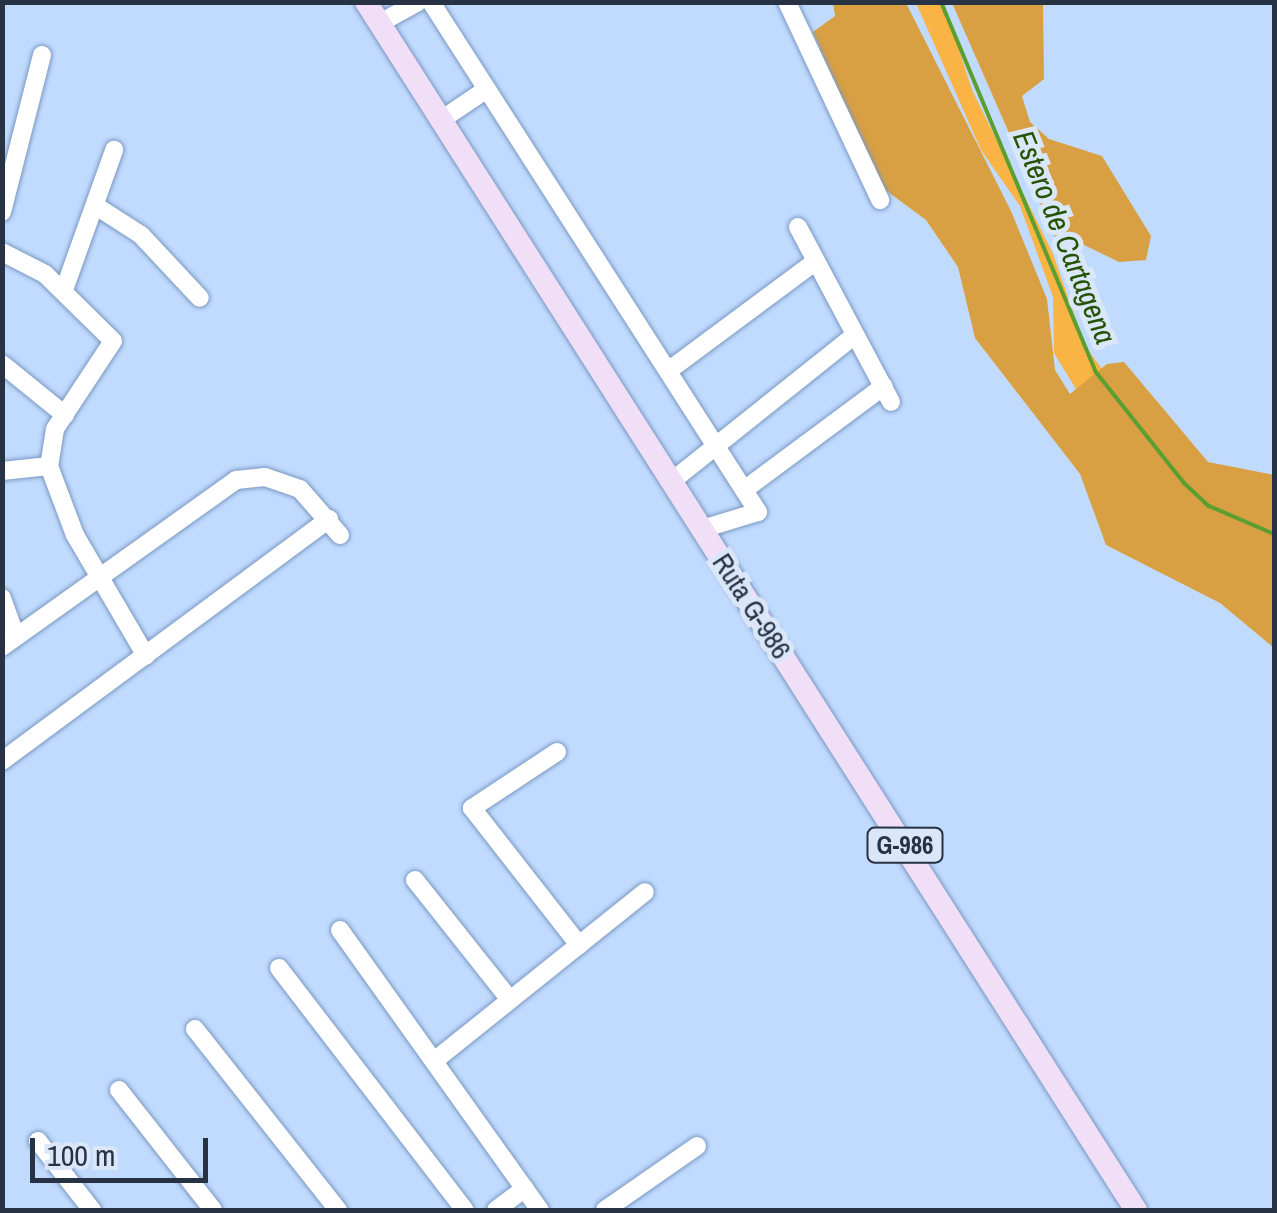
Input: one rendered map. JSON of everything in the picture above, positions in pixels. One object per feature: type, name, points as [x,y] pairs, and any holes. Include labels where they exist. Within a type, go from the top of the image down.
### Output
[{"type":"main road","name":"Ruta G-986","points":[[366,2],[1136,1210]]},
{"type":"street","points":[[380,24],[418,2]]},
{"type":"street","points":[[431,2],[758,512],[702,529]]},
{"type":"street","points":[[787,2],[880,200]]},
{"type":"street","points":[[2,212],[42,55]]},
{"type":"street","points":[[440,120],[487,89]]},
{"type":"street","points":[[64,290],[98,208],[114,150]]},
{"type":"street","points":[[98,208],[141,235],[200,298]]},
{"type":"street","points":[[744,490],[887,394],[798,227]]},
{"type":"street","points":[[2,252],[64,290],[113,341],[65,415],[49,466],[98,579],[146,656]]},
{"type":"street","points":[[668,372],[816,261]]},
{"type":"street","points":[[672,481],[855,335]]},
{"type":"street","points":[[2,364],[65,415]]},
{"type":"street","points":[[2,471],[49,466]]},
{"type":"street","points":[[2,598],[9,642],[247,477],[290,484],[334,527],[2,761]]},
{"type":"street","points":[[557,752],[472,808],[579,946]]},
{"type":"street","points":[[416,880],[510,1000]]},
{"type":"street","points":[[434,1060],[645,892]]},
{"type":"street","points":[[340,930],[540,1210]]},
{"type":"street","points":[[279,968],[465,1210]]},
{"type":"street","points":[[195,1029],[338,1210]]},
{"type":"street","points":[[119,1090],[213,1210]]},
{"type":"street","points":[[38,1142],[92,1210]]},
{"type":"street","points":[[604,1210],[696,1146]]},
{"type":"street","points":[[496,1210],[525,1188]]},
{"type":"shaded area","points":[[833,3],[906,3],[1011,211],[1047,299],[1055,370],[1070,394],[1107,364],[1124,362],[1208,462],[1274,475],[1274,648],[1220,603],[1106,545],[1080,474],[975,338],[958,267],[926,220],[880,186],[813,32],[835,16]]},
{"type":"shaded area","points":[[916,3],[944,3],[972,90],[1053,254],[1085,346],[1144,425],[1107,440],[1054,353],[1053,297],[1020,206],[981,150]]},
{"type":"shaded area","points":[[952,3],[1043,3],[1044,79],[1022,96],[1030,122],[1049,139],[1102,156],[1151,236],[1146,260],[1119,262],[1082,244],[1079,269],[1061,251]]},
{"type":"waterway","name":"Estero de Cartagena","points":[[941,2],[1095,371],[1184,483],[1209,506],[1274,534]]}]
